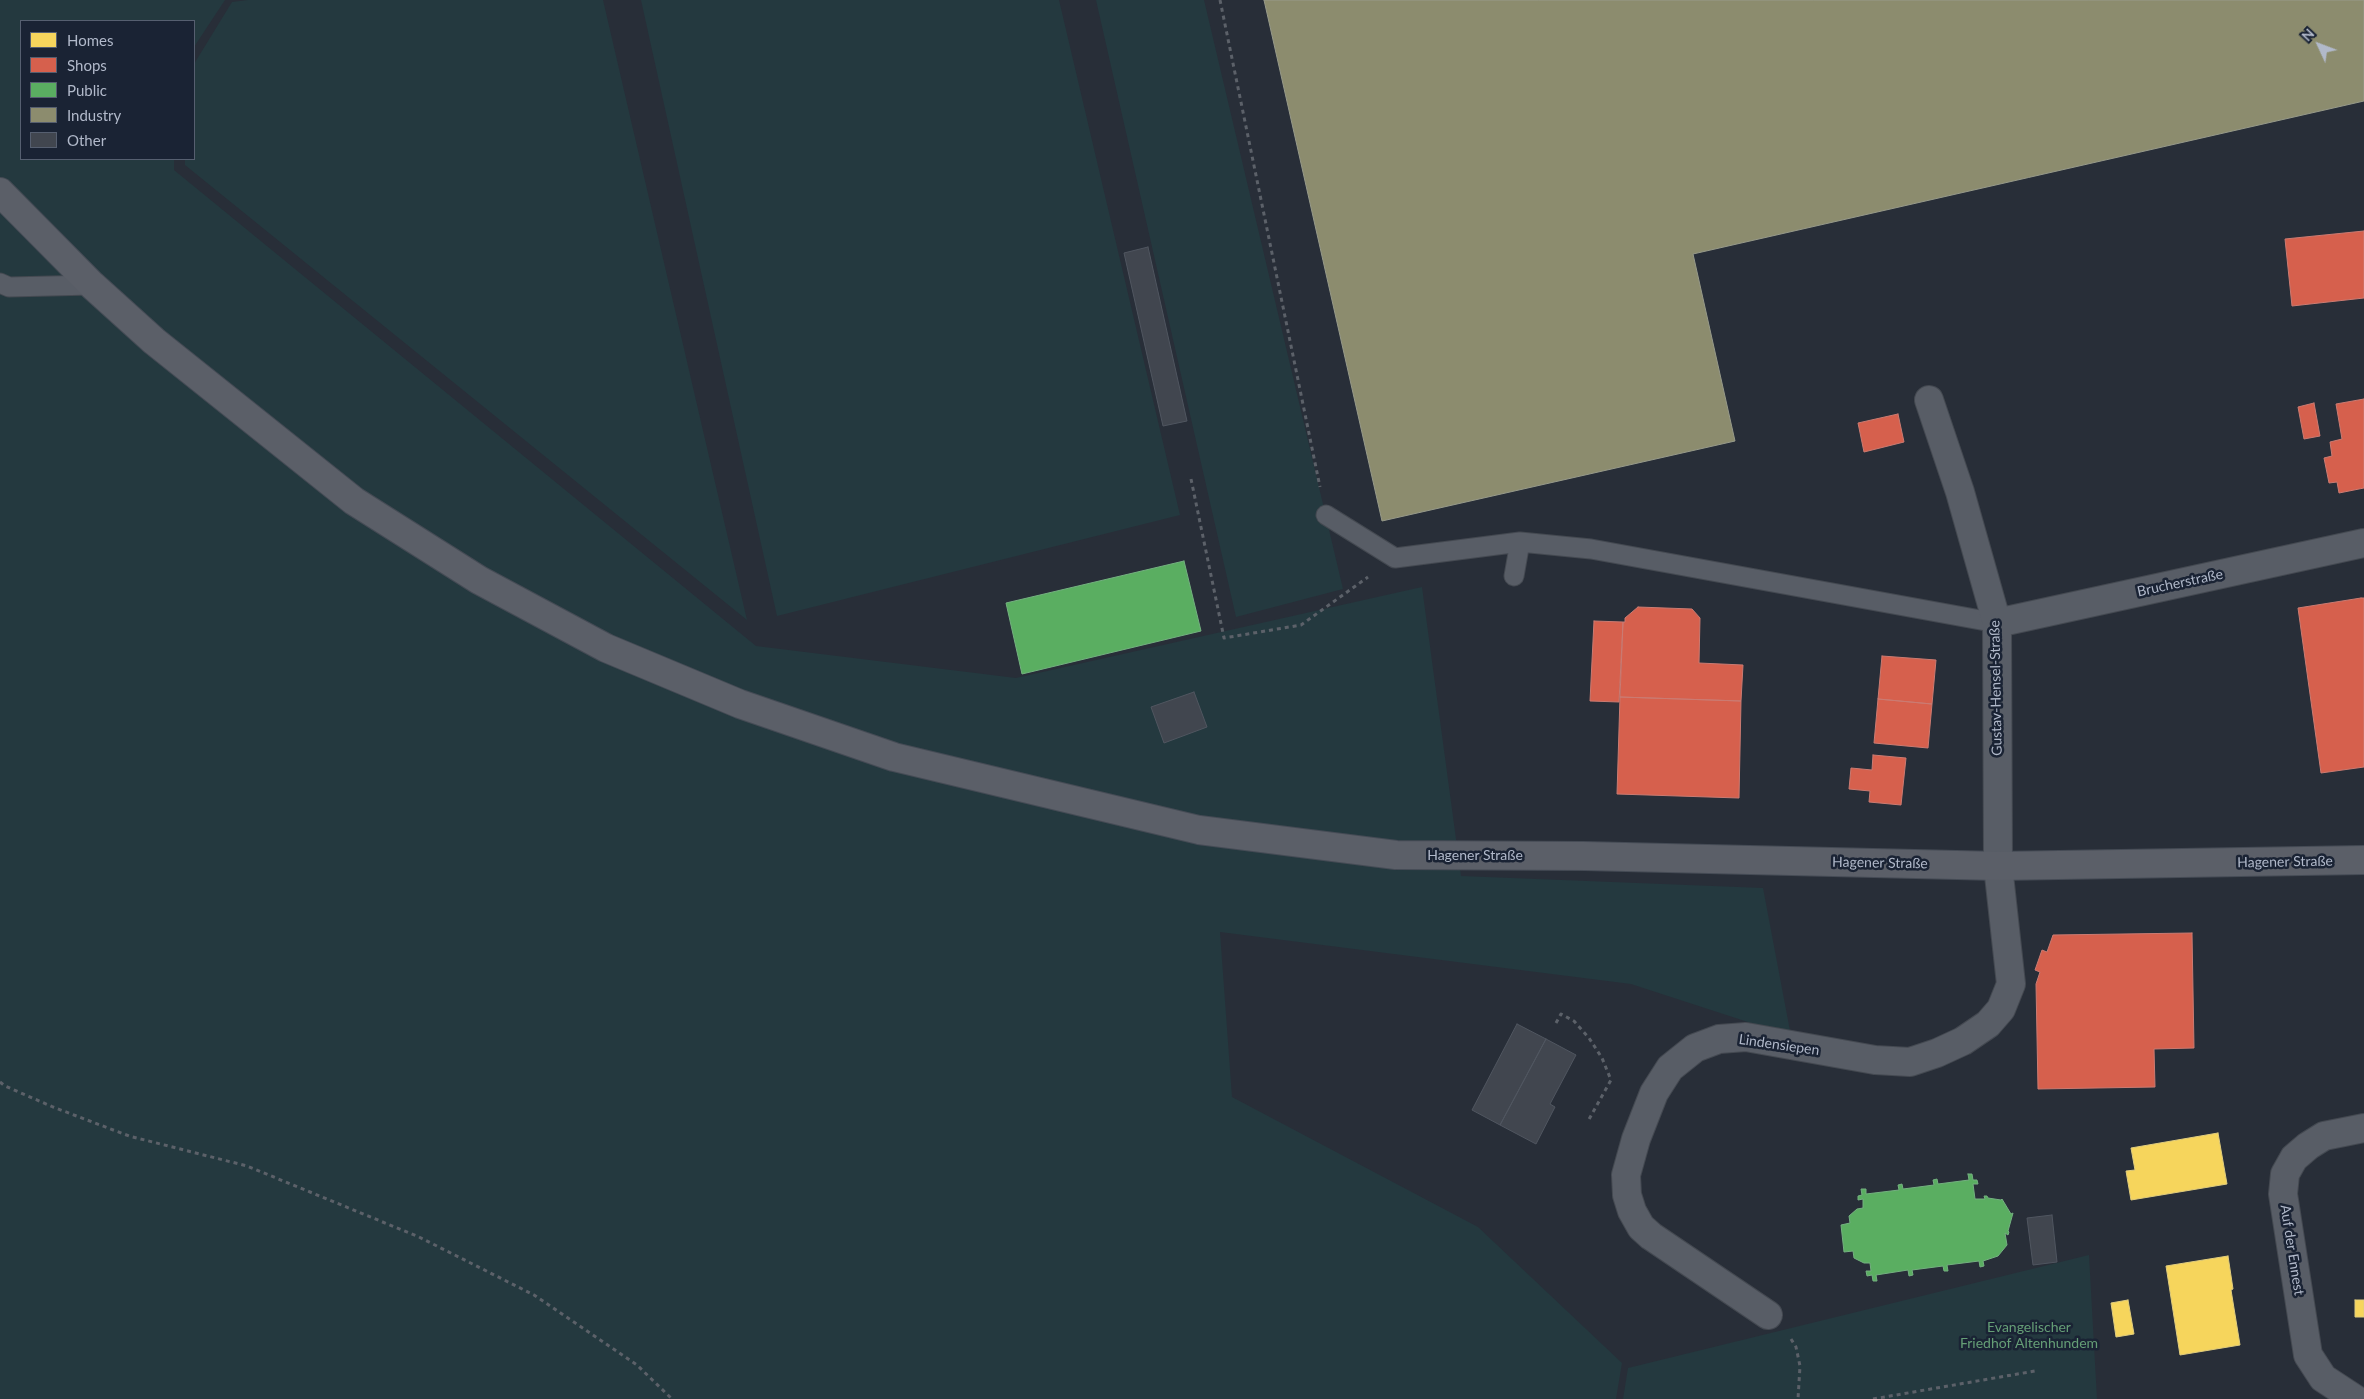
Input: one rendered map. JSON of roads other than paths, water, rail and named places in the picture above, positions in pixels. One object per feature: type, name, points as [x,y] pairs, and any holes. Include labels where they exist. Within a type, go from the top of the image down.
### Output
[{"type":"main road","name":"Hagener Straße","points":[[0,192],[92,285],[154,341],[354,501],[479,580],[606,648],[740,704],[894,757],[1199,830],[1396,855],[1584,856],[1998,866],[2364,860]]},
{"type":"street","name":"Gustav-Hensel-Straße","points":[[1929,400],[1960,492],[1997,623],[1998,866]]},
{"type":"street","name":"Brucherstraße","points":[[1997,623],[2364,543]]},
{"type":"street","name":"Lindensiepen","points":[[1768,1315],[1651,1236],[1641,1227],[1632,1211],[1627,1195],[1626,1175],[1636,1139],[1654,1093],[1670,1068],[1695,1048],[1719,1038],[1746,1037],[1875,1060],[1910,1062],[1937,1053],[1962,1041],[1988,1024],[2001,1009],[2011,984],[1998,866]]},
{"type":"street","name":"Auf der Ennest","points":[[2355,1399],[2323,1378],[2308,1356],[2283,1194],[2285,1174],[2294,1158],[2308,1146],[2324,1136],[2364,1128]]},
{"type":"lane","points":[[0,283],[9,287],[92,285]]},
{"type":"lane","points":[[1326,515],[1395,558],[1520,542],[1591,549],[1997,623]]},
{"type":"lane","points":[[1514,576],[1520,542]]},
{"type":"park label","name":"Evangelischer Friedhof Altenhundem","points":[[2029,1335]]}]
